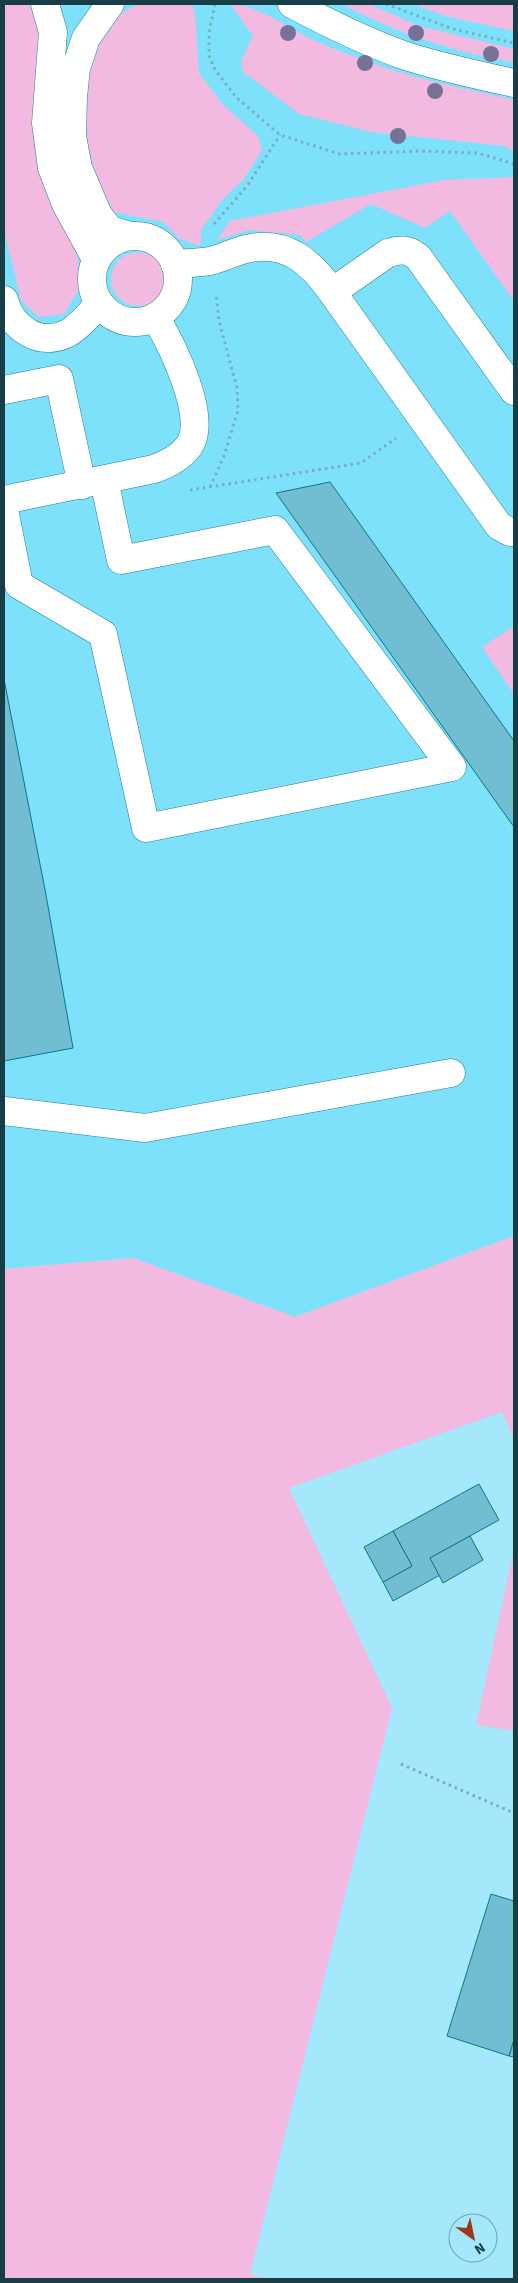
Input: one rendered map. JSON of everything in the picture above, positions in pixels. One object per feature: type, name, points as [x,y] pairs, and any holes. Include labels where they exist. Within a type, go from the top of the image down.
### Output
[{"type":"street","points":[[44,4],[53,32],[46,123],[52,168],[66,204],[96,259]]},
{"type":"street","points":[[110,4],[86,38],[76,68],[72,97],[72,136],[78,168],[98,215],[110,230],[130,236]]},
{"type":"street","points":[[292,4],[344,31],[403,55],[462,72],[514,83]]},
{"type":"street","points":[[130,236],[141,236],[156,241],[168,251],[176,264],[178,279],[172,302],[156,317],[147,321],[132,322],[118,319],[106,312],[99,304],[93,290],[91,275],[96,259],[105,247],[115,240],[130,236]]},
{"type":"street","points":[[176,264],[210,261],[248,248],[276,248],[291,252],[307,261],[332,292],[500,526],[510,532],[514,532]]},
{"type":"street","points":[[332,292],[388,253],[408,250],[418,257],[514,391]]},
{"type":"street","points":[[4,300],[6,310],[16,324],[29,334],[46,339],[68,333],[87,318],[99,304]]},
{"type":"street","points":[[4,500],[88,476],[154,469],[174,461],[190,445],[195,427],[192,400],[166,334],[156,317]]},
{"type":"street","points":[[4,390],[59,379],[88,476],[121,560],[275,530],[452,767],[146,828],[104,634],[19,585],[4,509]]},
{"type":"street","points":[[4,1111],[145,1128],[451,1073]]},
{"type":"path","points":[[215,4],[209,33],[209,55],[215,70],[237,98],[280,135],[340,154],[421,151],[478,153],[514,164]]},
{"type":"path","points":[[386,4],[453,29],[514,43]]},
{"type":"path","points":[[210,487],[224,456],[238,410],[237,388],[219,321],[208,233],[211,227],[247,186],[280,135]]},
{"type":"path","points":[[154,469],[166,494],[361,463],[424,420]]},
{"type":"path","points":[[402,1764],[514,1813]]},
{"type":"shaded area","points":[[4,4],[514,4],[514,1236],[295,1317],[133,1258],[4,1269]]},
{"type":"shaded area","points":[[4,4],[30,4],[41,36],[56,210],[78,257],[79,289],[64,314],[38,317],[21,300],[4,230]]},
{"type":"shaded area","points":[[139,4],[192,4],[195,13],[199,73],[223,105],[258,136],[262,150],[244,179],[223,199],[201,230],[201,246],[180,239],[163,222],[114,212],[99,186],[81,122],[91,57],[121,13]]},
{"type":"shaded area","points":[[230,4],[262,12],[313,40],[391,70],[514,100],[514,152],[504,146],[371,132],[299,114],[243,72],[241,61],[253,36]]},
{"type":"shaded area","points":[[342,4],[369,4],[419,26],[514,49],[514,62],[470,53],[425,40],[383,24]]},
{"type":"shaded area","points":[[413,4],[514,5],[514,31],[445,16]]},
{"type":"shaded area","points":[[513,177],[514,301],[450,211],[425,228],[371,204],[306,242],[300,235],[249,230],[217,240],[230,221],[444,180]]},
{"type":"shaded area","points":[[133,252],[143,252],[153,256],[161,264],[165,279],[161,294],[153,302],[143,306],[133,306],[123,302],[115,294],[111,284],[111,274],[115,264],[123,256]]},
{"type":"shaded area","points":[[514,626],[514,694],[482,647]]},
{"type":"shaded area","points":[[514,1236],[514,1439],[502,1412],[289,1488],[392,1708],[250,2274],[265,2279],[4,2279],[4,1269],[133,1258],[295,1317]]},
{"type":"shaded area","points":[[514,1549],[514,1731],[476,1725]]},
{"type":"building","points":[[330,482],[514,741],[514,827],[276,493]]},
{"type":"building","points":[[4,679],[46,895],[73,1048],[4,1061]]},
{"type":"building","points":[[479,1484],[499,1520],[430,1558],[440,1575],[393,1601],[383,1582],[412,1566],[393,1531]]},
{"type":"building","points":[[393,1531],[412,1566],[383,1582],[364,1547]]},
{"type":"building","points":[[470,1536],[483,1560],[443,1583],[430,1558]]},
{"type":"building","points":[[491,1894],[514,1901],[514,2040],[509,2056],[447,2036]]},
{"type":"building","points":[[514,2040],[514,2057],[509,2056]]}]
